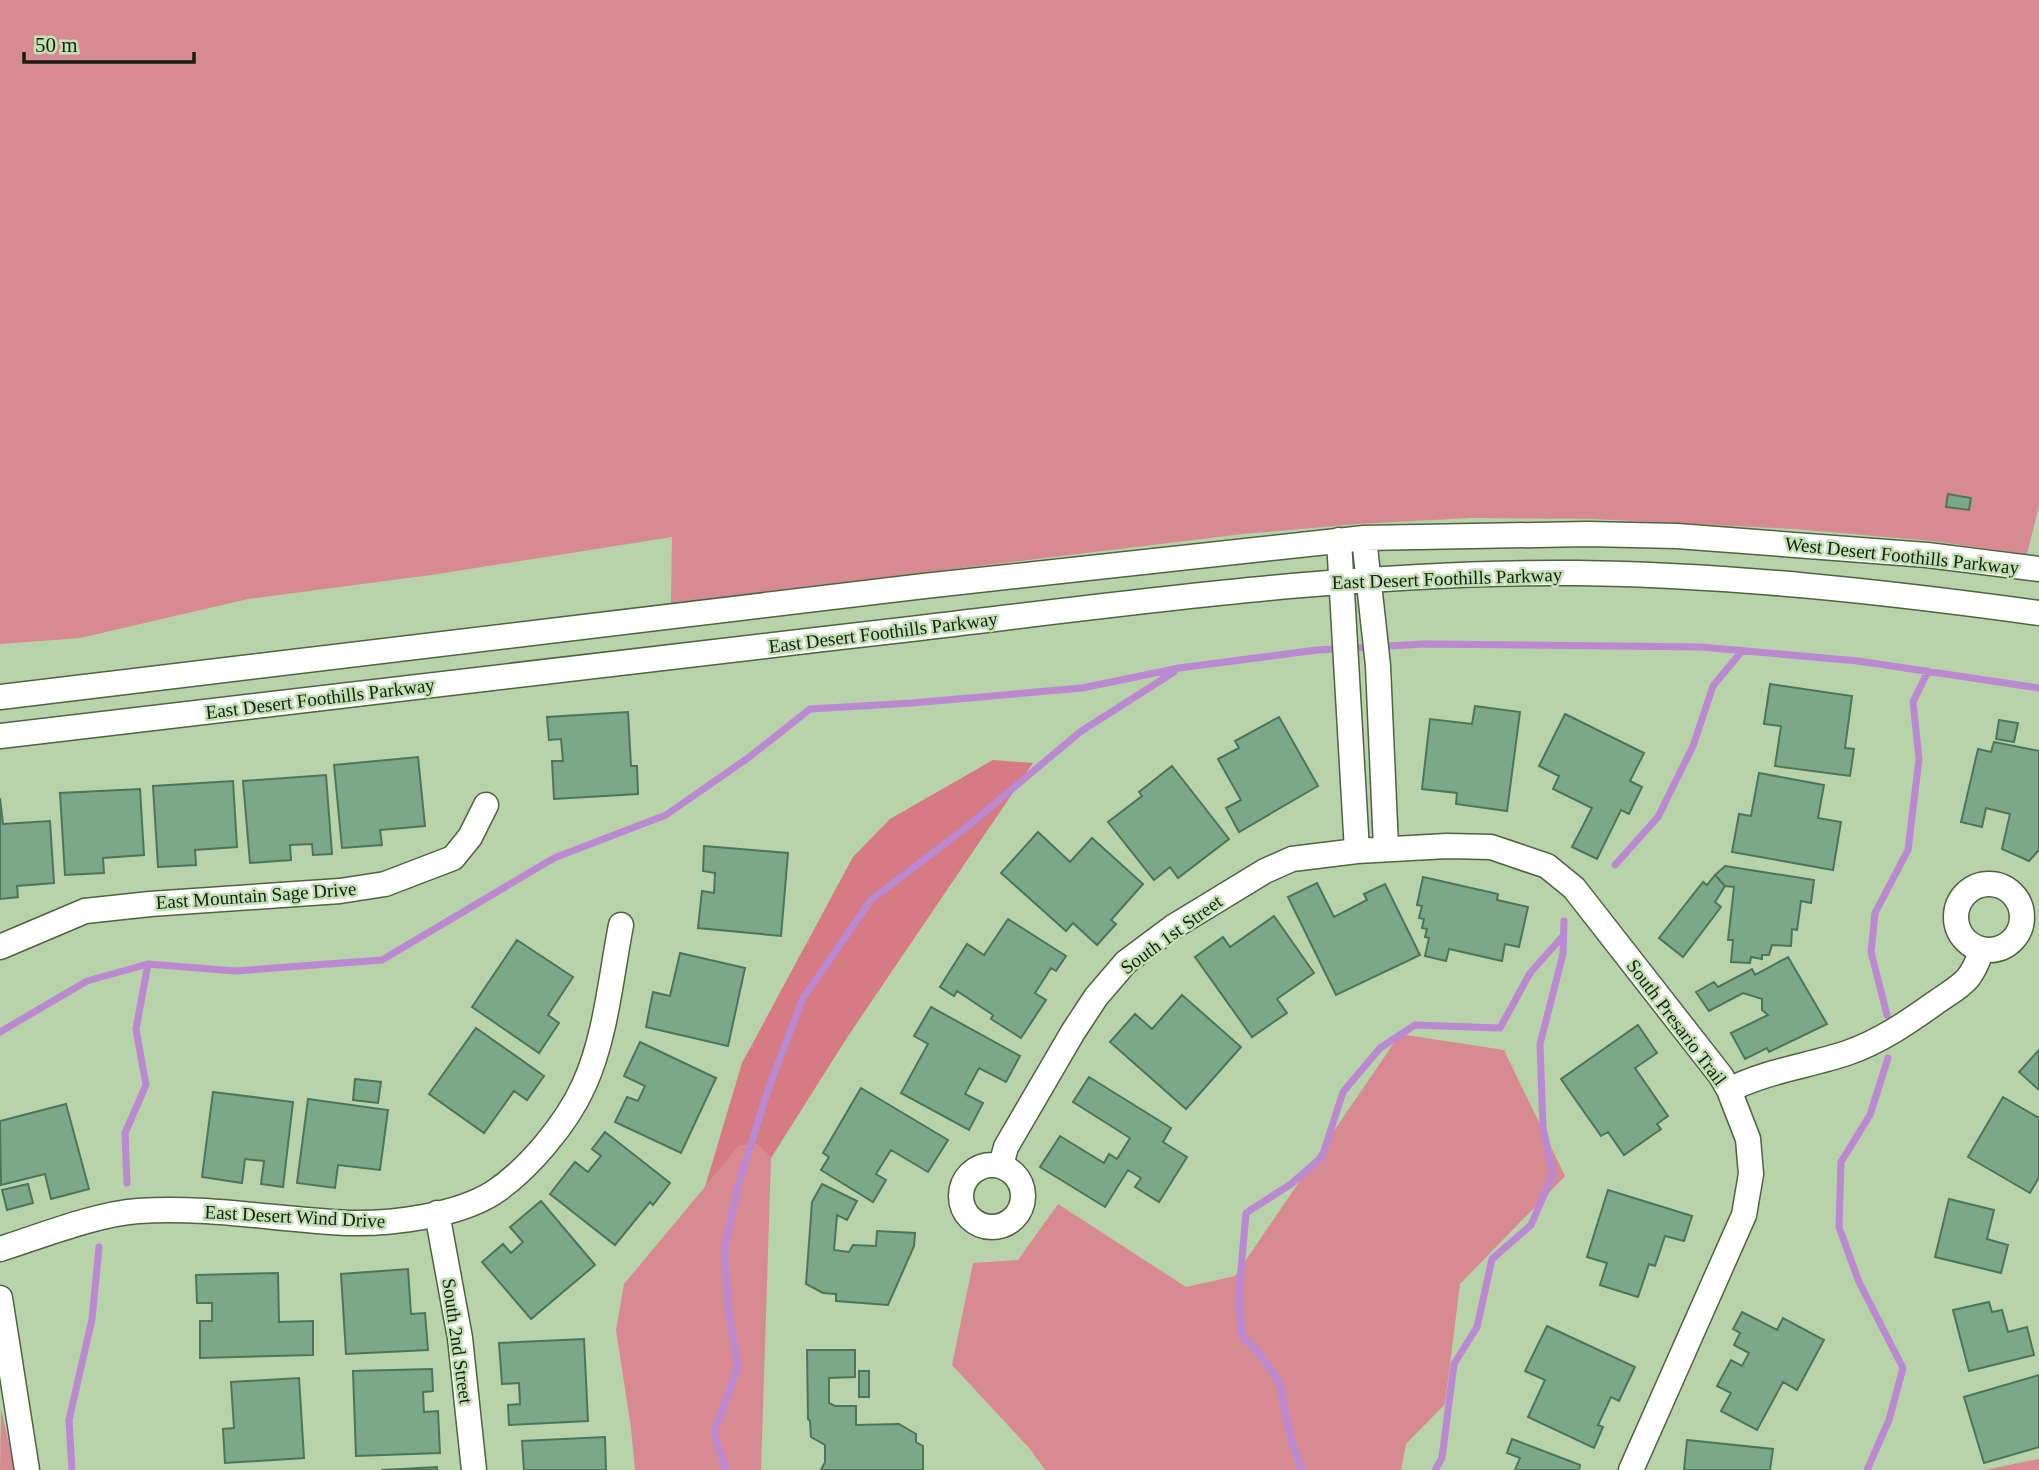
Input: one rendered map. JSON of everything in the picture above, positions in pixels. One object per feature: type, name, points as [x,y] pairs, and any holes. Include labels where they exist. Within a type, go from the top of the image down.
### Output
[{"type":"street","name":"East Desert Foothills Parkway","points":[[0,697],[910,588],[1339,540],[1588,534],[1764,541]]},
{"type":"street","points":[[1364,538],[1378,666],[1386,848]]},
{"type":"street","points":[[1339,540],[1357,851]]},
{"type":"street","name":"West Desert Foothills Parkway","points":[[1764,541],[1927,555],[2039,569]]},
{"type":"street","name":"East Desert Foothills Parkway","points":[[0,736],[1126,603],[1369,578],[1577,573],[1770,583]]},
{"type":"street","name":"West Desert Foothills Parkway","points":[[1770,583],[1919,597],[2039,613]]},
{"type":"street","name":"East Mountain Sage Drive","points":[[0,947],[85,911],[340,891],[385,884],[453,858],[470,837],[486,805]]},
{"type":"street","name":"South Presario Trail","points":[[1386,848],[1491,847],[1547,866],[1574,888],[1721,1076],[1729,1090],[1748,1139],[1751,1174],[1744,1215],[1631,1470]]},
{"type":"street","name":"South 1st Street","points":[[1001,1165],[1006,1147],[1073,1032],[1096,997],[1126,962],[1173,927],[1265,871],[1292,859],[1386,848]]},
{"type":"street","name":"East Desert Wind Drive","points":[[0,1249],[135,1211],[184,1210],[350,1223],[403,1222],[492,1194],[540,1150],[568,1115],[585,1084],[598,1045],[621,925]]},
{"type":"street","points":[[1729,1090],[1748,1080],[1869,1045],[1896,1030],[1969,979],[1982,949]]},
{"type":"street","name":"South 2nd Street","points":[[437,1213],[460,1338],[474,1470]]},
{"type":"street","points":[[0,1298],[27,1470]]},
{"type":"shaded area","points":[[0,0],[2039,0],[2039,506],[2027,554],[1932,541],[1795,529],[1594,519],[1471,518],[1243,534],[671,603],[672,537],[438,574],[248,599],[80,638],[0,644]]},
{"type":"shaded area","points":[[993,760],[1033,763],[848,1036],[771,1158],[757,1144],[739,1146],[705,1187],[742,1063],[853,857],[890,819]]},
{"type":"shaded area","points":[[1400,1034],[1504,1050],[1565,1176],[1460,1284],[1445,1404],[1406,1444],[1401,1470],[1045,1470],[1030,1449],[952,1365],[973,1263],[1018,1260],[1058,1204],[1186,1287],[1235,1276]]},
{"type":"shaded area","points":[[757,1144],[771,1158],[761,1470],[635,1470],[616,1330],[624,1284],[739,1146]]},
{"type":"shaded area","points":[[1,1409],[15,1470],[0,1470]]},
{"type":"shaded area","points":[[2039,1459],[2039,1470],[1984,1470]]},
{"type":"building","points":[[1948,494],[1971,498],[1969,510],[1946,507]]},
{"type":"building","points":[[1770,684],[1852,696],[1845,748],[1854,749],[1850,776],[1775,766],[1781,726],[1764,724]]},
{"type":"building","points":[[1475,706],[1520,712],[1507,811],[1456,804],[1457,793],[1422,789],[1430,719],[1472,724]]},
{"type":"building","points":[[628,712],[631,766],[637,766],[638,794],[554,799],[552,761],[563,761],[561,739],[549,740],[547,717]]},
{"type":"building","points":[[1565,714],[1644,753],[1630,781],[1642,787],[1629,814],[1621,810],[1597,859],[1572,847],[1592,808],[1553,789],[1559,776],[1539,766]]},
{"type":"building","points":[[1279,717],[1318,786],[1239,832],[1226,808],[1241,800],[1218,759],[1239,748],[1235,741]]},
{"type":"building","points":[[1999,720],[2018,723],[2014,742],[1996,739]]},
{"type":"building","points":[[1994,742],[2039,751],[2039,850],[2029,861],[2002,849],[2010,814],[1986,808],[1982,827],[1961,822],[1978,749],[1991,752]]},
{"type":"building","points":[[418,757],[425,826],[380,830],[382,845],[342,848],[334,765]]},
{"type":"building","points":[[1172,766],[1229,839],[1178,878],[1170,867],[1154,880],[1108,822],[1142,796],[1139,792]]},
{"type":"building","points":[[1759,773],[1824,785],[1818,818],[1841,822],[1833,870],[1732,852],[1739,814],[1751,816]]},
{"type":"building","points":[[326,775],[332,854],[313,855],[312,844],[290,845],[291,860],[250,863],[243,781]]},
{"type":"building","points":[[233,781],[237,847],[195,850],[196,865],[158,867],[153,786]]},
{"type":"building","points":[[140,789],[144,855],[103,858],[104,873],[65,875],[60,793]]},
{"type":"building","points":[[0,798],[3,824],[50,821],[54,883],[17,886],[18,897],[0,899]]},
{"type":"building","points":[[1038,832],[1070,862],[1092,838],[1143,884],[1111,920],[1116,924],[1097,945],[1073,923],[1066,931],[1001,873]]},
{"type":"building","points":[[704,846],[788,853],[781,936],[698,928],[702,891],[714,893],[715,873],[703,871]]},
{"type":"building","points":[[1725,866],[1814,880],[1811,903],[1801,901],[1797,930],[1792,929],[1791,946],[1772,945],[1769,955],[1762,955],[1762,959],[1751,957],[1750,963],[1731,962],[1733,940],[1728,940],[1734,887],[1725,886],[1715,875]]},
{"type":"building","points":[[1715,875],[1725,886],[1715,902],[1721,907],[1683,957],[1659,938],[1703,882],[1707,885]]},
{"type":"building","points":[[1423,877],[1498,894],[1497,900],[1528,907],[1519,947],[1505,944],[1502,961],[1449,949],[1446,961],[1425,956],[1429,938],[1425,937],[1427,929],[1422,928],[1424,919],[1419,918],[1422,906],[1417,905]]},
{"type":"building","points":[[1317,883],[1334,917],[1367,900],[1364,894],[1385,884],[1420,955],[1336,995],[1288,897]]},
{"type":"building","points":[[1274,916],[1314,973],[1277,999],[1287,1013],[1252,1037],[1195,957],[1223,937],[1230,947]]},
{"type":"building","points":[[1008,919],[1066,956],[1056,971],[1051,968],[1035,993],[1046,1000],[1021,1038],[991,1019],[993,1015],[957,991],[954,996],[940,987],[967,944],[984,955]]},
{"type":"building","points":[[517,940],[573,977],[548,1015],[559,1023],[539,1053],[472,1007]]},
{"type":"building","points":[[680,953],[745,968],[728,1046],[646,1027],[653,992],[670,996]]},
{"type":"building","points":[[1788,957],[1827,1024],[1769,1052],[1767,1048],[1745,1059],[1731,1033],[1768,1015],[1762,1010],[1762,999],[1743,993],[1709,1011],[1696,992],[1714,982],[1718,987],[1752,969],[1755,975]]},
{"type":"building","points":[[1182,995],[1241,1047],[1186,1109],[1110,1042],[1135,1014],[1152,1029]]},
{"type":"building","points":[[931,1007],[1020,1056],[1006,1082],[979,1068],[965,1094],[983,1103],[969,1130],[901,1093],[928,1044],[914,1036]]},
{"type":"building","points":[[1638,1025],[1657,1053],[1635,1068],[1668,1116],[1657,1124],[1661,1129],[1624,1155],[1608,1132],[1601,1136],[1561,1079]]},
{"type":"building","points":[[476,1028],[544,1076],[527,1100],[514,1091],[484,1133],[429,1094]]},
{"type":"building","points":[[640,1042],[716,1078],[681,1153],[615,1122],[627,1097],[638,1101],[645,1086],[624,1076]]},
{"type":"building","points":[[2039,1050],[2039,1090],[2019,1072]]},
{"type":"building","points":[[1089,1077],[1171,1128],[1163,1142],[1187,1157],[1159,1202],[1135,1187],[1141,1178],[1128,1170],[1105,1207],[1040,1167],[1060,1136],[1104,1163],[1109,1154],[1117,1159],[1130,1138],[1073,1102]]},
{"type":"building","points":[[355,1079],[381,1082],[378,1103],[353,1100]]},
{"type":"building","points":[[861,1088],[948,1140],[928,1172],[891,1150],[876,1174],[886,1180],[873,1202],[821,1170],[829,1157],[823,1153]]},
{"type":"building","points":[[213,1092],[293,1102],[283,1187],[261,1184],[264,1161],[245,1159],[242,1183],[202,1177]]},
{"type":"building","points":[[2003,1097],[2039,1118],[2039,1177],[2030,1193],[1968,1157]]},
{"type":"building","points":[[308,1099],[388,1110],[380,1170],[338,1165],[335,1188],[297,1183]]},
{"type":"building","points":[[66,1104],[89,1189],[51,1199],[45,1174],[1,1185],[0,1121]]},
{"type":"building","points":[[605,1132],[670,1183],[653,1205],[650,1202],[615,1245],[550,1194],[575,1162],[588,1172],[601,1156],[592,1149]]},
{"type":"building","points":[[28,1184],[33,1203],[7,1210],[2,1190]]},
{"type":"building","points":[[822,1184],[857,1201],[847,1220],[837,1215],[834,1250],[849,1252],[853,1245],[876,1246],[877,1231],[915,1233],[914,1246],[888,1305],[836,1301],[836,1294],[823,1293],[806,1284],[812,1202]]},
{"type":"building","points":[[1608,1190],[1692,1216],[1684,1241],[1665,1236],[1655,1266],[1649,1264],[1638,1297],[1600,1285],[1607,1263],[1587,1257]]},
{"type":"building","points":[[1949,1199],[1994,1210],[1987,1239],[2008,1245],[2001,1273],[1935,1257]]},
{"type":"building","points":[[541,1201],[595,1265],[531,1319],[482,1262],[503,1244],[511,1253],[523,1242],[510,1227]]},
{"type":"building","points":[[408,1269],[411,1314],[425,1313],[428,1350],[346,1354],[341,1274]]},
{"type":"building","points":[[278,1273],[279,1322],[313,1321],[313,1355],[200,1358],[200,1321],[212,1321],[212,1303],[197,1303],[196,1275]]},
{"type":"building","points":[[1989,1302],[1992,1312],[2002,1310],[2008,1332],[2027,1327],[2034,1355],[1969,1371],[1953,1310]]},
{"type":"building","points":[[1742,1312],[1777,1330],[1783,1318],[1824,1340],[1797,1390],[1783,1382],[1757,1430],[1721,1411],[1731,1393],[1717,1386],[1731,1360],[1742,1366],[1749,1353],[1734,1345],[1740,1333],[1733,1329]]},
{"type":"building","points":[[1547,1326],[1635,1367],[1619,1401],[1611,1397],[1598,1425],[1603,1427],[1594,1448],[1528,1417],[1545,1380],[1525,1371]]},
{"type":"building","points":[[584,1339],[588,1421],[509,1425],[508,1405],[520,1404],[519,1383],[502,1384],[499,1343]]},
{"type":"building","points":[[807,1350],[855,1350],[855,1377],[829,1378],[829,1403],[835,1406],[856,1406],[856,1425],[899,1424],[916,1434],[916,1442],[923,1446],[923,1470],[821,1470],[825,1462],[825,1445],[811,1437],[808,1419]]},
{"type":"building","points":[[432,1369],[433,1391],[423,1392],[424,1412],[438,1411],[440,1453],[356,1456],[353,1371]]},
{"type":"building","points":[[859,1371],[869,1371],[869,1397],[859,1397]]},
{"type":"building","points":[[2039,1375],[2039,1447],[1984,1463],[1964,1397]]},
{"type":"building","points":[[299,1378],[304,1458],[225,1463],[223,1429],[234,1428],[231,1382]]},
{"type":"building","points":[[605,1437],[606,1470],[524,1470],[522,1441]]},
{"type":"building","points":[[1512,1439],[1580,1465],[1579,1470],[1515,1470],[1520,1458],[1507,1453]]},
{"type":"building","points":[[1687,1440],[1773,1449],[1770,1470],[1684,1470]]},
{"type":"building","points":[[437,1467],[437,1470],[381,1470]]},
{"type":"waterway","points":[[0,1032],[87,981],[148,964],[235,971],[382,960],[554,858],[666,815],[748,758],[810,709],[1082,688],[1179,668],[1317,650],[1424,644],[1701,647],[1858,661],[2039,688]]},
{"type":"waterway","points":[[1615,865],[1658,817],[1693,746],[1713,686],[1742,651]]},
{"type":"waterway","points":[[1887,1015],[1871,952],[1875,913],[1908,850],[1919,759],[1913,702],[1928,671]]},
{"type":"waterway","points":[[726,1470],[714,1433],[738,1367],[729,1314],[724,1251],[738,1186],[768,1090],[803,998],[871,900],[968,826],[1080,732],[1174,672]]},
{"type":"waterway","points":[[1435,1470],[1442,1458],[1454,1364],[1477,1327],[1492,1259],[1531,1225],[1553,1174],[1543,1128],[1540,1044],[1563,954],[1564,921]]},
{"type":"waterway","points":[[1302,1470],[1291,1440],[1279,1381],[1259,1353],[1242,1336],[1239,1293],[1246,1213],[1291,1184],[1322,1157],[1343,1092],[1380,1048],[1415,1025],[1500,1028],[1530,973],[1563,936]]},
{"type":"waterway","points":[[127,1183],[125,1133],[146,1085],[136,1029],[148,964]]},
{"type":"waterway","points":[[1867,1470],[1889,1420],[1903,1368],[1859,1282],[1839,1227],[1841,1162],[1870,1115],[1888,1058]]},
{"type":"waterway","points":[[72,1470],[69,1420],[92,1319],[99,1247]]}]
